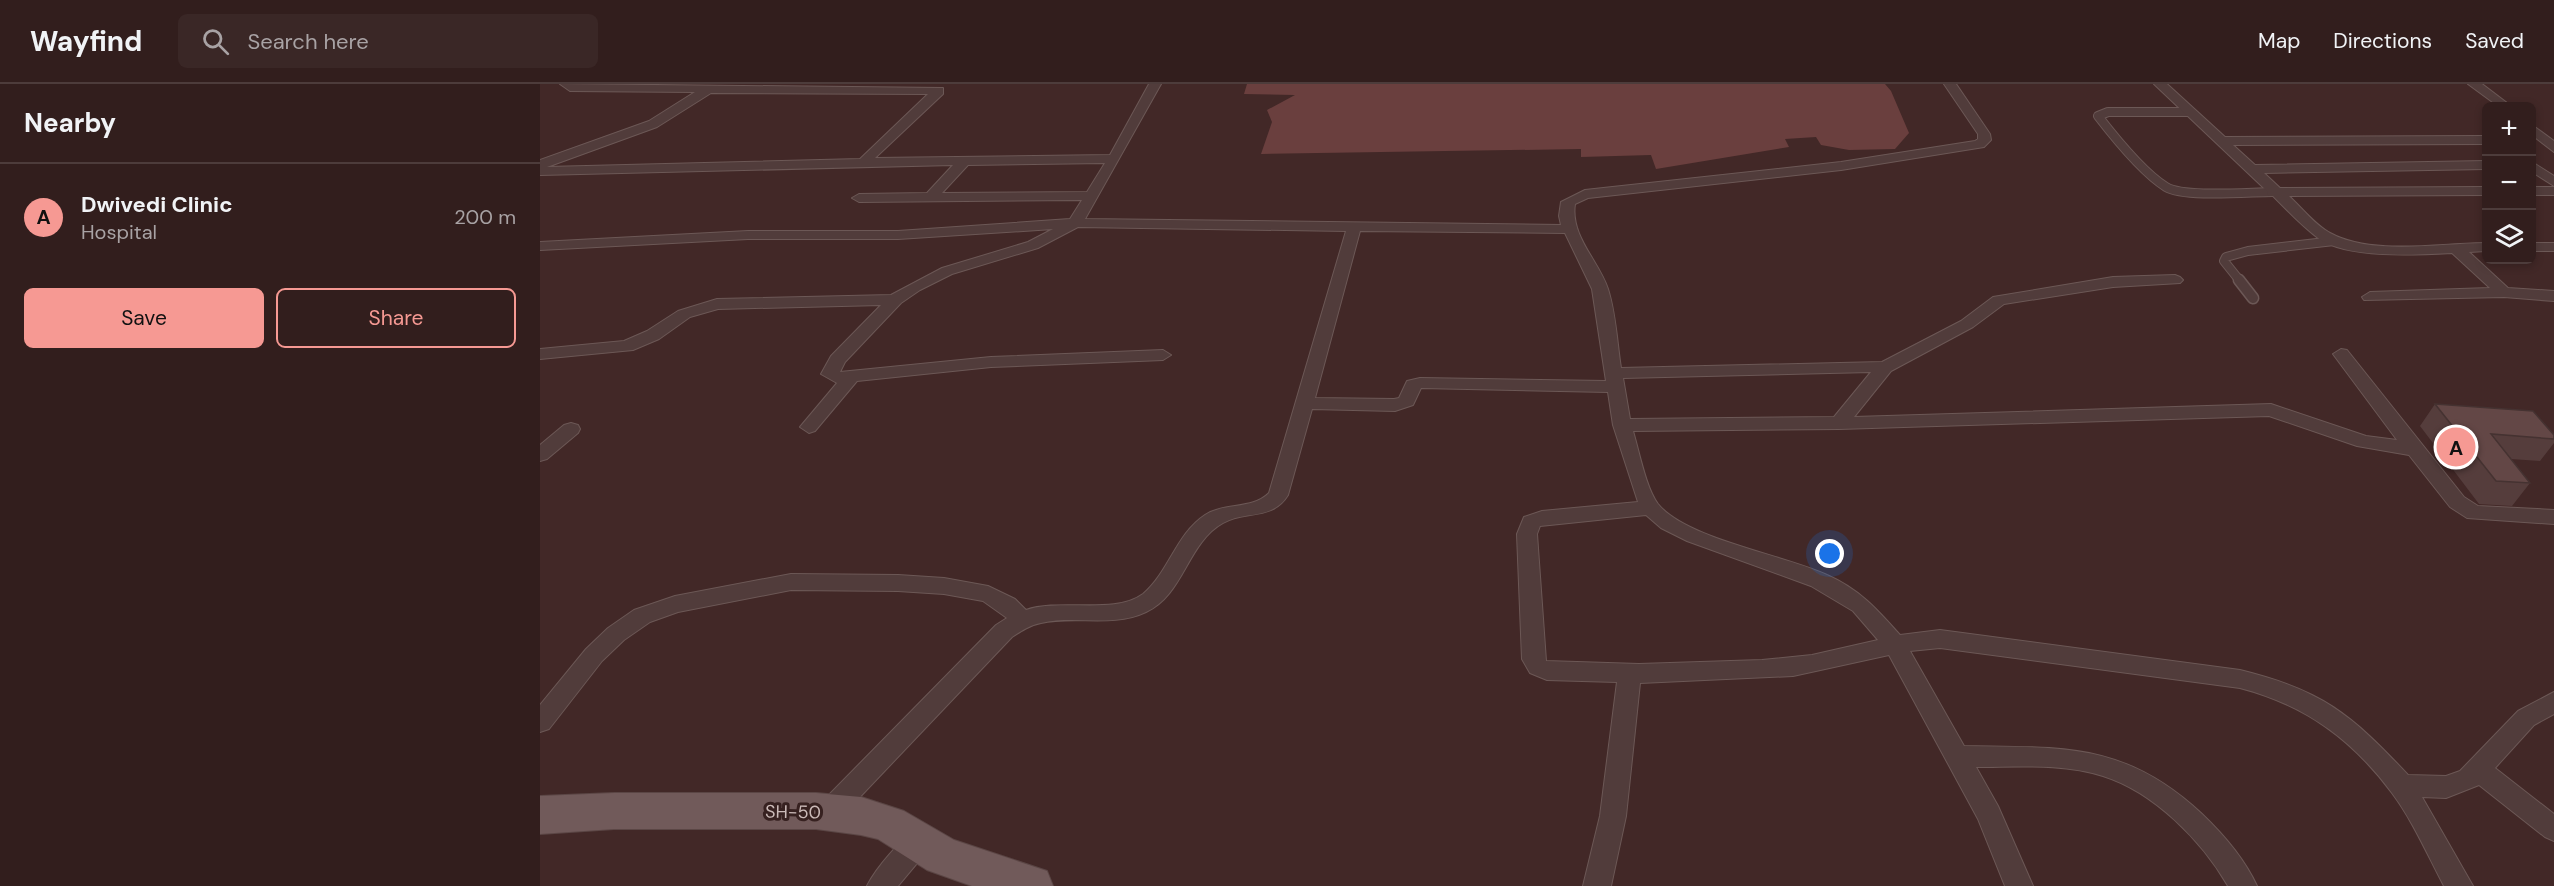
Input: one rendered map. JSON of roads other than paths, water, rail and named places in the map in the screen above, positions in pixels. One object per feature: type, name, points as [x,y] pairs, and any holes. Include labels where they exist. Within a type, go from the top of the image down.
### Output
[{"type":"main road","name":"SH-50","points":[[540,815],[614,811],[829,813],[861,816],[889,824],[942,856],[1031,886]]},
{"type":"street","points":[[566,84],[570,87],[939,91],[864,162]]},
{"type":"street","points":[[1155,84],[1114,159],[1075,223],[1011,254],[931,278],[895,300],[831,369],[832,376],[851,377],[991,362],[1163,355]]},
{"type":"street","points":[[1950,84],[1984,134],[1985,140],[1979,144],[1841,166],[1585,194],[1568,202],[1566,216],[1570,229],[1600,289],[1622,425],[1641,488],[1650,508],[1668,523],[1694,536],[1819,580],[1841,591],[1861,605],[1894,643],[1989,814],[2019,886]]},
{"type":"street","points":[[2160,84],[2314,230],[2334,241],[2367,247],[2482,247]]},
{"type":"street","points":[[2474,84],[2499,102]]},
{"type":"street","points":[[540,164],[653,124],[704,87]]},
{"type":"street","points":[[2221,141],[2482,140]]},
{"type":"street","points":[[540,171],[864,162],[1114,159]]},
{"type":"street","points":[[931,197],[964,161]]},
{"type":"street","points":[[2251,169],[2482,165]]},
{"type":"street","points":[[2536,169],[2554,182]]},
{"type":"street","points":[[2273,192],[2482,191]]},
{"type":"street","points":[[2536,191],[2554,191]]},
{"type":"street","points":[[859,198],[1091,196]]},
{"type":"street","points":[[540,246],[748,235],[898,235],[1075,223],[1570,229]]},
{"type":"street","points":[[829,813],[1004,631],[1020,618],[1054,611],[1118,610],[1138,607],[1151,599],[1200,530],[1213,519],[1227,512],[1255,510],[1272,503],[1278,495],[1354,228]]},
{"type":"street","points":[[2536,247],[2554,247]]},
{"type":"street","points":[[2454,248],[2504,292]]},
{"type":"street","points":[[1839,423],[1885,367],[1967,324],[1999,300],[2113,282],[2175,280]]},
{"type":"street","points":[[2370,297],[2504,292],[2554,296]]},
{"type":"street","points":[[540,354],[627,346],[653,335],[684,314],[717,304],[895,300]]},
{"type":"street","points":[[2341,354],[2464,509],[2484,515],[2554,517]]},
{"type":"street","points":[[1305,403],[1395,405],[1407,401],[1413,385],[1420,382],[1615,380],[1885,367]]},
{"type":"street","points":[[809,427],[851,377]]},
{"type":"street","points":[[1622,425],[1839,423],[2256,408],[2287,413],[2364,442],[2401,446],[2416,451]]},
{"type":"street","points":[[540,455],[571,429]]},
{"type":"street","points":[[1650,508],[1542,518],[1531,522],[1527,534],[1534,663],[1547,671],[1629,675],[1793,667],[1821,663],[1916,639],[1965,641],[2193,671],[2280,689],[2319,708],[2359,739],[2402,786],[2459,886]]},
{"type":"street","points":[[540,722],[594,655],[616,634],[642,616],[675,604],[791,582],[898,584],[944,586],[988,594],[1007,605],[1020,618]]},
{"type":"street","points":[[1597,886],[1613,816],[1629,675]]},
{"type":"street","points":[[2402,786],[2446,787],[2469,779],[2526,718],[2554,702]]},
{"type":"street","points":[[1956,756],[2075,760],[2114,770],[2157,794],[2194,824],[2220,852],[2243,886]]},
{"type":"street","points":[[2479,770],[2554,829]]},
{"type":"street","points":[[881,886],[919,842]]},
{"type":"lane","points":[[2187,112],[2108,112],[2098,116],[2122,147],[2167,188],[2197,193],[2273,192]]},
{"type":"lane","points":[[2253,298],[2227,268],[2224,261],[2226,257],[2248,251],[2334,241]]},
{"type":"place","name":"Dwivedi Clinic","points":[[2456,447]]}]
